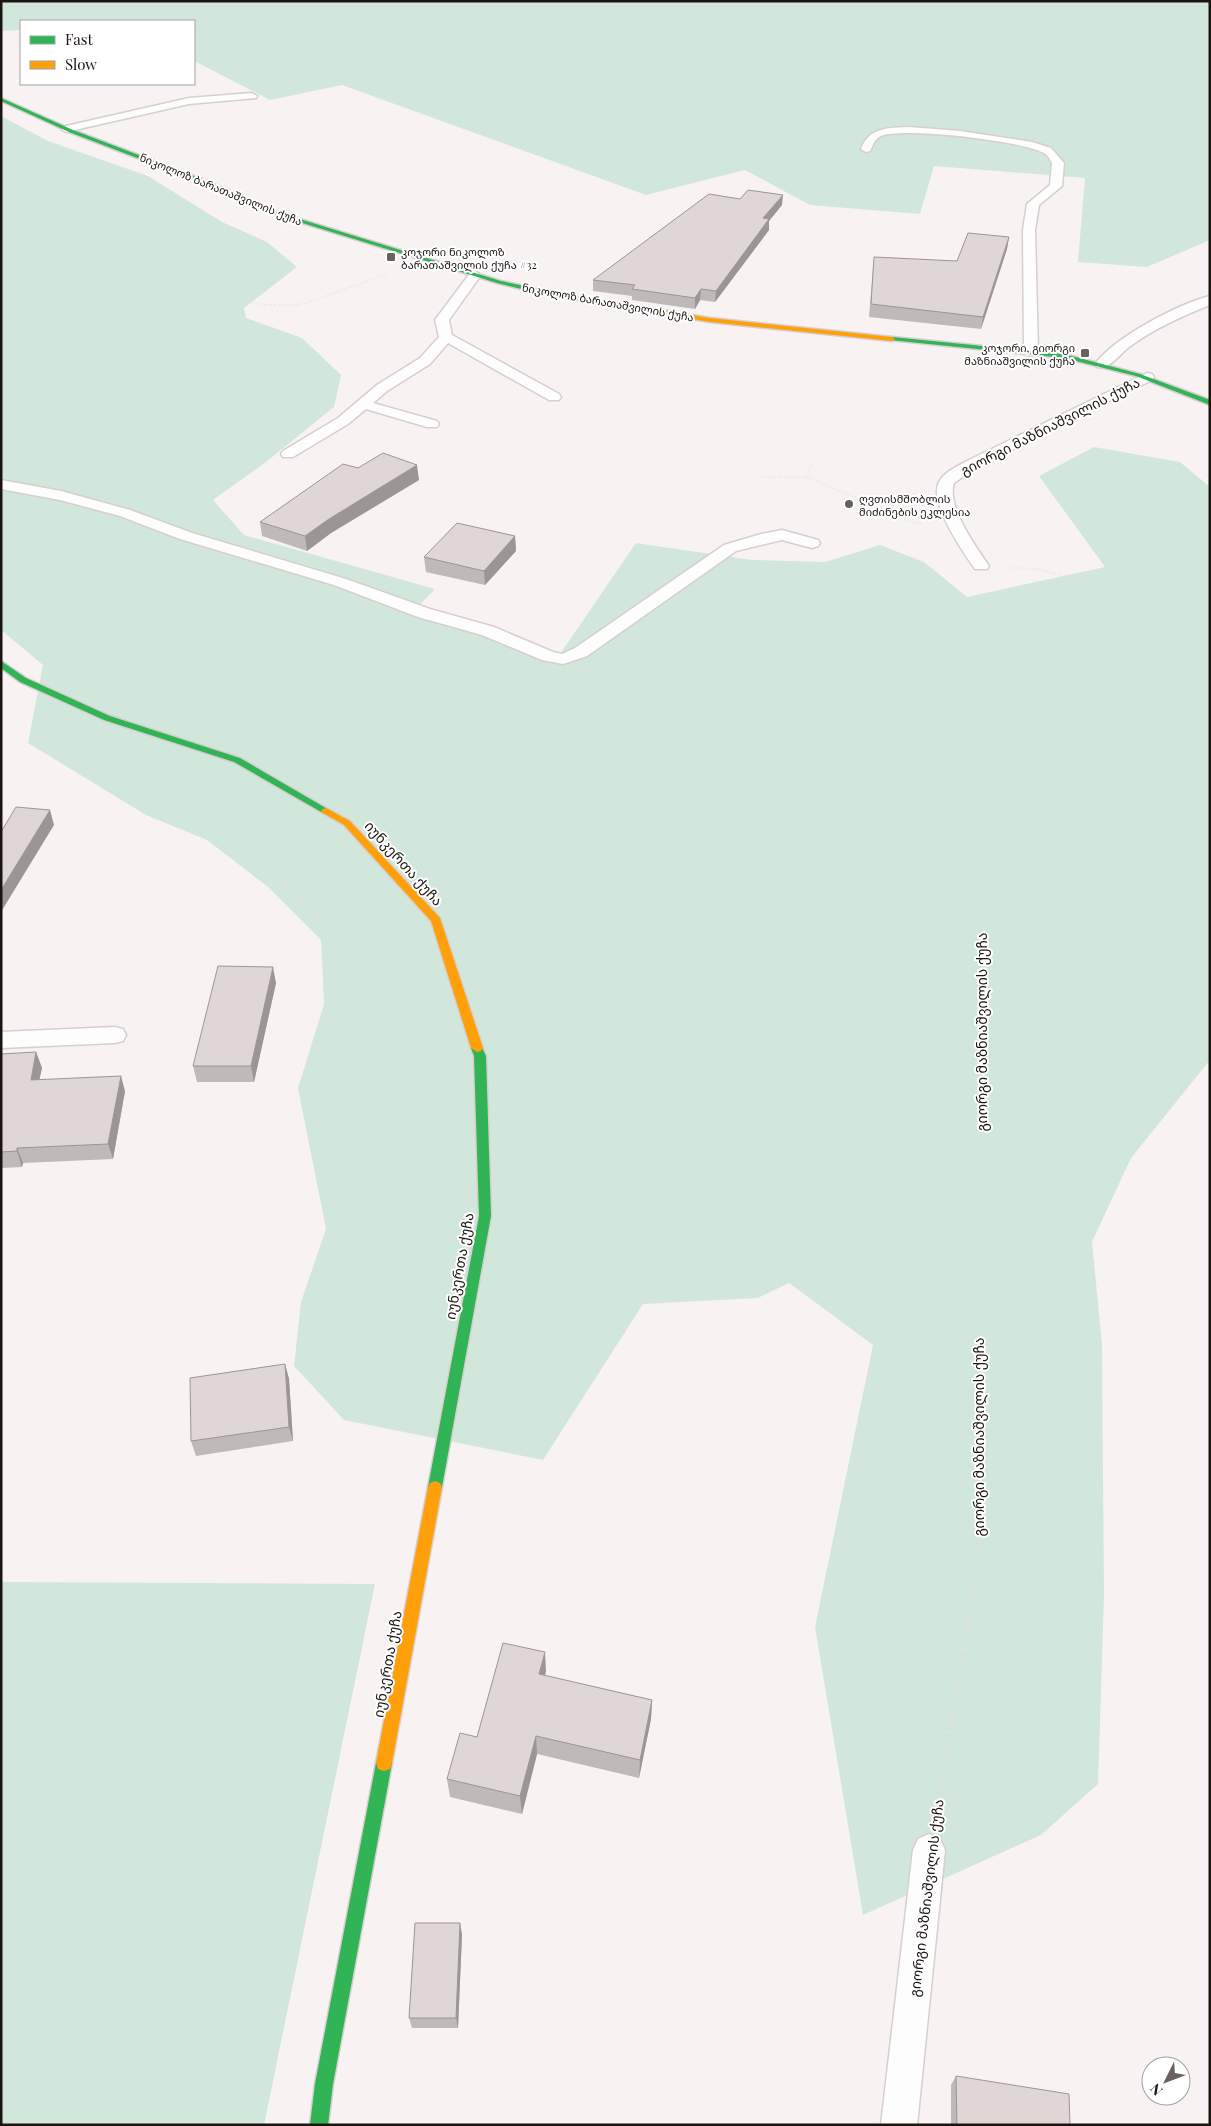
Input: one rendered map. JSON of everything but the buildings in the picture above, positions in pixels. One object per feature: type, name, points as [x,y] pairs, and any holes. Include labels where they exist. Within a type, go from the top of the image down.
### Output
[{"type":"street","name":"ნიკოლოზ ბარათაშვილის ქუჩა","points":[[1,99],[66,129],[210,184],[275,213],[475,275],[550,294],[710,320],[1064,356],[1102,364],[1147,377],[1209,402]]},
{"type":"street","name":"იუნკერთა ქუჩა","points":[[1,664],[23,680],[107,718],[237,760],[347,823],[436,920],[480,1056],[484,1216],[328,2065],[319,2125]]},
{"type":"lane","points":[[66,129],[189,101],[252,96]]},
{"type":"lane","points":[[866,149],[870,140],[878,133],[897,131],[934,131],[998,139],[1048,149],[1058,162],[1056,186],[1033,204],[1029,230],[1031,352]]},
{"type":"lane","points":[[475,275],[442,320],[446,337],[554,397]]},
{"type":"lane","points":[[1102,364],[1114,352],[1138,334],[1210,300]]},
{"type":"lane","points":[[288,454],[343,421],[382,388],[425,361],[446,337]]},
{"type":"lane","name":"გიორგი მაზნიაშვილის ქუჩა","points":[[943,492],[946,482],[972,464],[1147,377]]},
{"type":"lane","points":[[363,404],[432,424]]},
{"type":"lane","points":[[1,484],[61,496],[125,513],[195,539],[340,582],[424,613],[488,631],[548,656],[563,659],[581,652],[730,548],[767,537],[782,535],[812,543]]},
{"type":"lane","points":[[943,492],[958,529],[981,566]]},
{"type":"lane","points":[[1,1040],[115,1035]]},
{"type":"lane","name":"გიორგი მაზნიაშვილის ქუჩა","points":[[899,2125],[930,1850]]},
{"type":"path","points":[[1,206],[22,225],[42,257],[63,273],[83,282],[135,290],[269,305],[297,305],[337,293],[422,258]]},
{"type":"path","points":[[807,477],[811,465]]},
{"type":"path","points":[[763,477],[807,477],[917,524],[924,523]]},
{"type":"path","points":[[883,509],[917,492],[943,492]]},
{"type":"path","name":"გიორგი მაზნიაშვილის ქუჩა","points":[[930,1850],[977,1572],[978,1201],[984,1087],[980,946],[984,843],[1001,795],[1027,738],[1053,712],[1162,679],[1141,627],[1087,582],[1038,569],[981,566]]},
{"type":"path","points":[[581,652],[751,691],[876,739],[942,772],[966,792],[984,843]]},
{"type":"green space","points":[[1,1],[1210,1],[1210,240],[1147,267],[1078,262],[1085,178],[934,166],[920,214],[810,205],[745,170],[646,195],[342,85],[270,100],[195,62],[195,20],[20,20],[20,30],[1,31]]},
{"type":"green space","points":[[1,116],[48,141],[148,176],[222,222],[267,242],[297,267],[244,308],[246,318],[302,338],[341,375],[334,407],[266,462],[213,500],[244,535],[435,589],[410,615],[560,654],[636,543],[752,560],[825,562],[880,545],[924,562],[967,597],[1105,567],[1039,476],[1094,447],[1180,462],[1210,487],[1210,1060],[1131,1158],[1092,1242],[1102,1344],[1104,1595],[1098,1784],[1041,1835],[863,1915],[815,1627],[873,1345],[789,1283],[758,1298],[643,1304],[543,1460],[344,1420],[294,1366],[301,1302],[326,1229],[298,1088],[324,1004],[321,940],[268,887],[207,840],[146,815],[28,743],[43,665],[1,630]]},
{"type":"green space","points":[[1,1582],[375,1584],[264,2125],[1,2125]]},
{"type":"traffic: fast","points":[[1,99],[71,131],[210,184],[275,213],[499,282],[550,294],[589,300]]},
{"type":"traffic: fast","points":[[892,339],[1064,356],[1138,375],[1210,403]]},
{"type":"traffic: fast","points":[[1,664],[23,680],[107,718],[237,760],[326,811]]},
{"type":"traffic: fast","points":[[435,1487],[485,1216],[480,1056],[477,1048]]},
{"type":"traffic: fast","points":[[319,2125],[324,2084],[384,1763]]},
{"type":"traffic: slow","points":[[589,300],[710,320],[892,339]]},
{"type":"traffic: slow","points":[[326,811],[347,823],[436,920],[477,1048]]},
{"type":"traffic: slow","points":[[384,1763],[435,1487]]},
{"type":"place","name":"კოჯორი ნიკოლოზ ბარათაშვილის ქუჩა #32","points":[[391,257]]},
{"type":"place","name":"კოჯორი, გიორგი მაზნიაშვილის ქუჩა","points":[[1085,353]]},
{"type":"place","name":"ღვთისმშობლის მიძინების ეკლესია","points":[[849,504]]}]
